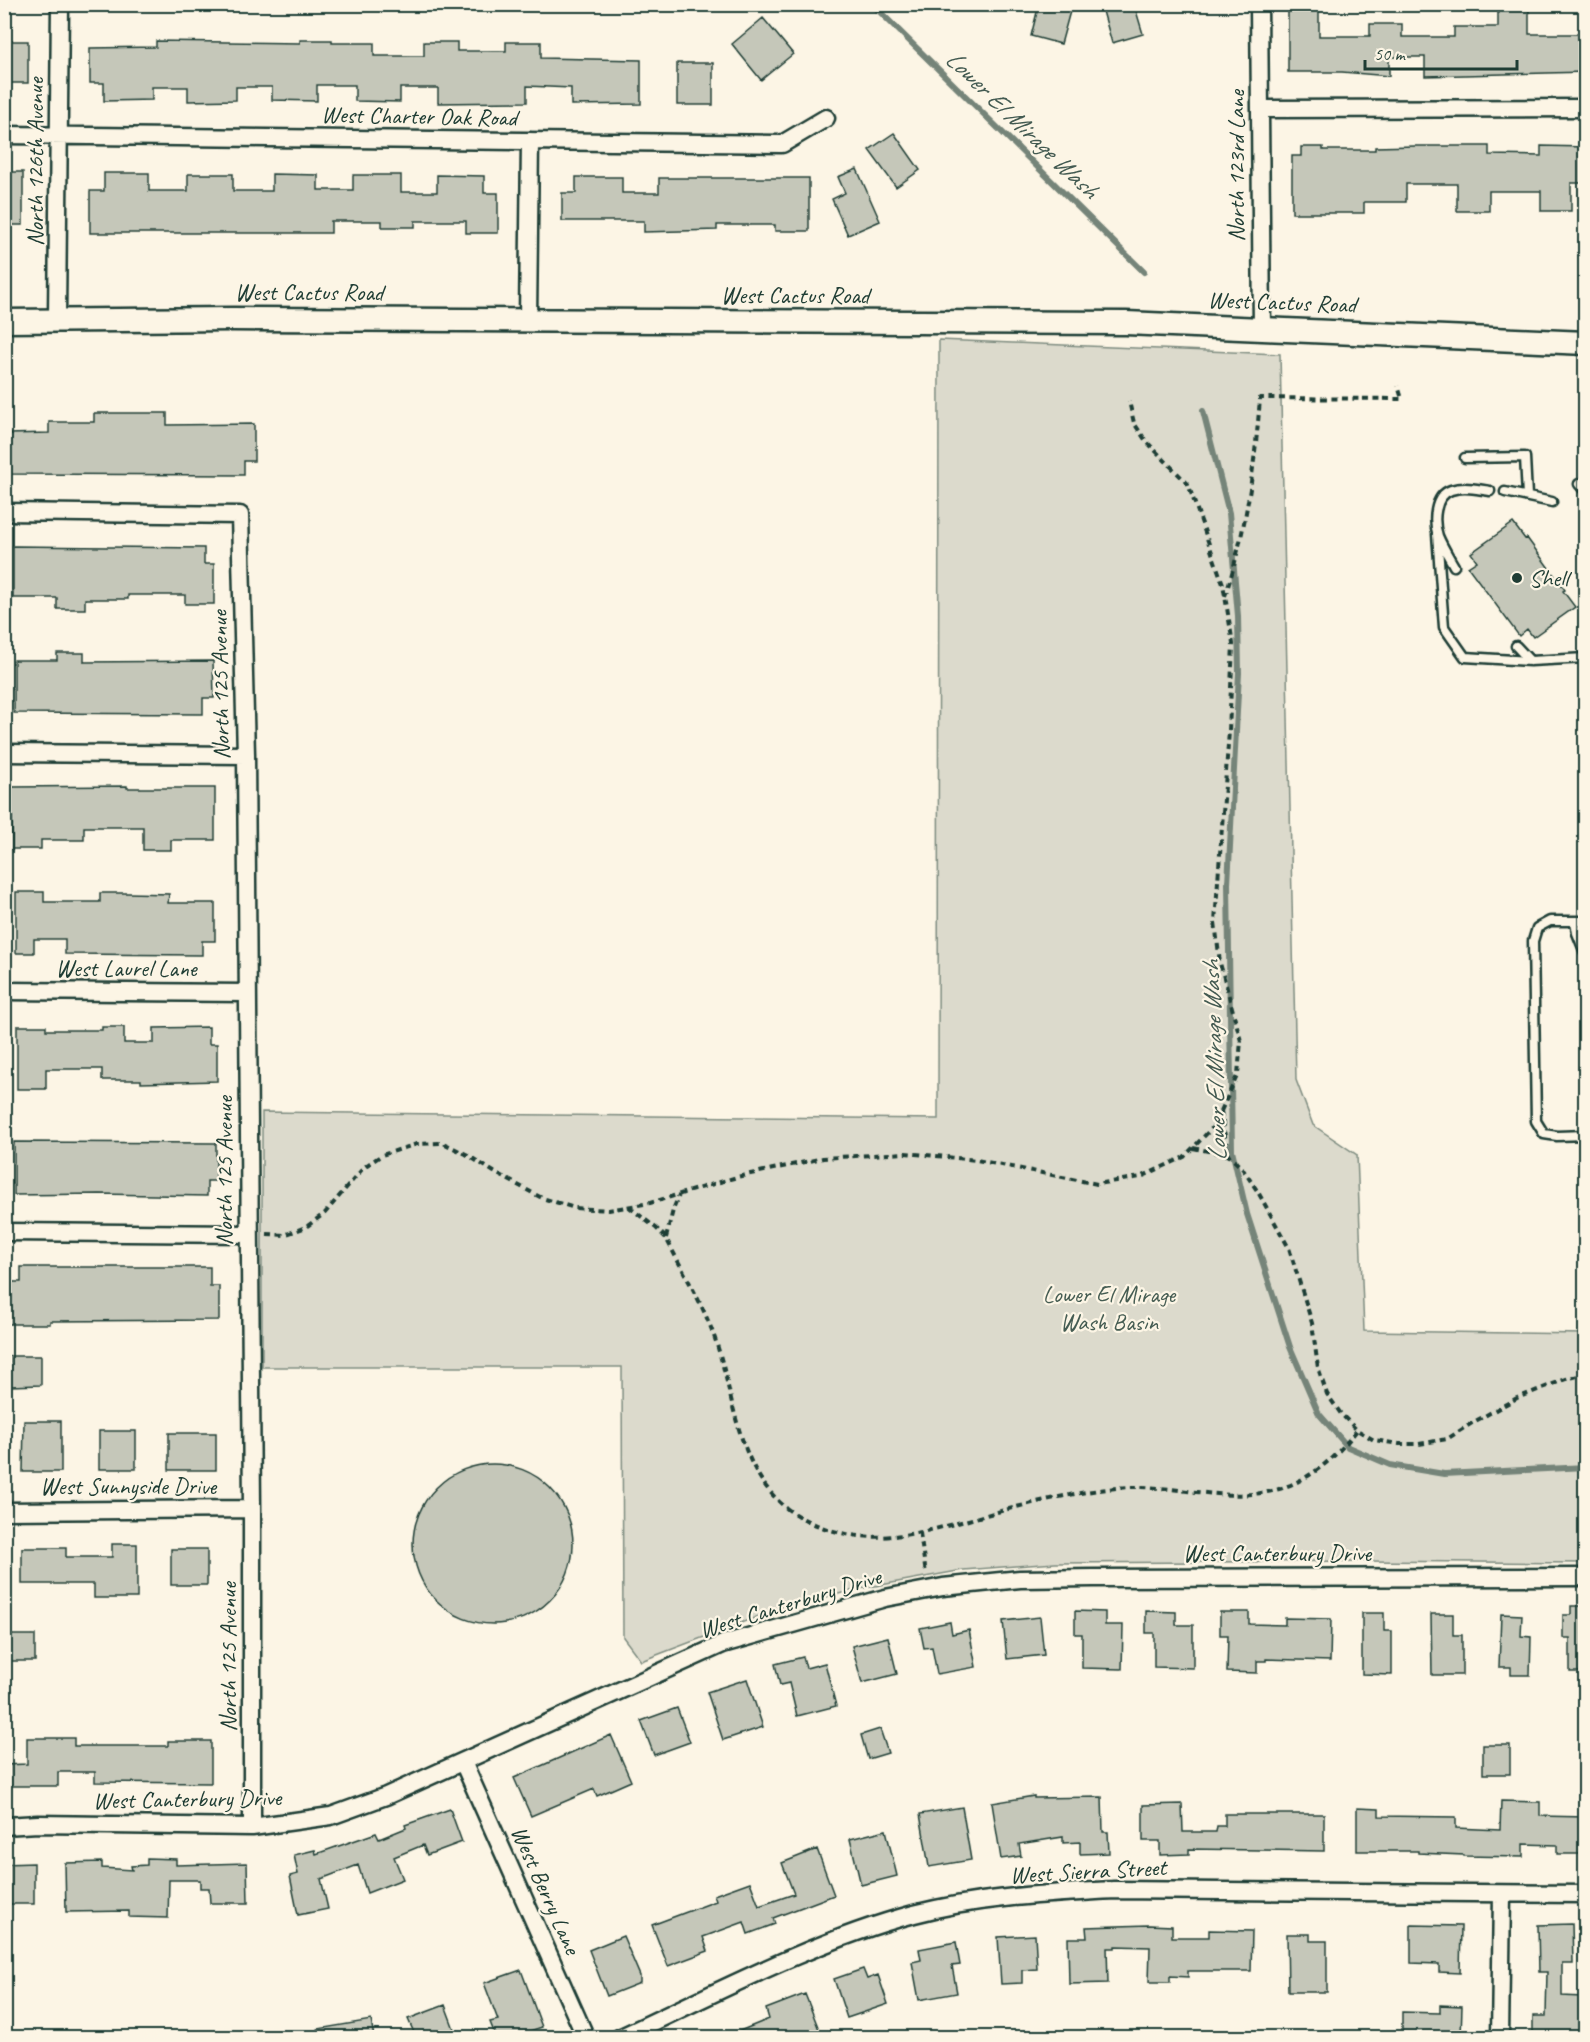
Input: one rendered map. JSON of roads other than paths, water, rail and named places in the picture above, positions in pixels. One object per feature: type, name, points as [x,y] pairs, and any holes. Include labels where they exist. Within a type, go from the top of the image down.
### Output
[{"type":"main road","name":"West Cactus Road","points":[[4,321],[57,319],[1148,324],[1586,343]]},
{"type":"street","name":"North 126th Avenue","points":[[57,319],[60,4]]},
{"type":"street","name":"North 123rd Lane","points":[[1259,4],[1262,328]]},
{"type":"street","points":[[1260,110],[1586,108]]},
{"type":"street","name":"West Charter Oak Road","points":[[4,135],[782,144],[826,118]]},
{"type":"street","points":[[528,321],[530,141]]},
{"type":"street","name":"North 125 Avenue","points":[[4,512],[240,515],[246,755],[252,1827]]},
{"type":"street","points":[[4,753],[246,755]]},
{"type":"street","name":"West Laurel Lane","points":[[4,991],[246,993]]},
{"type":"street","points":[[4,1232],[248,1234]]},
{"type":"street","name":"West Sunnyside Drive","points":[[4,1511],[252,1509]]},
{"type":"street","name":"West Canterbury Drive","points":[[4,1826],[38,1824],[252,1827],[332,1815],[386,1796],[723,1644],[885,1598],[928,1590],[1020,1579],[1586,1577]]},
{"type":"street","name":"West Berry Lane","points":[[463,1762],[586,2037]]},
{"type":"street","name":"West Sierra Street","points":[[619,2037],[804,1953],[858,1932],[914,1914],[968,1903],[1042,1894],[1114,1890],[1586,1894]]},
{"type":"street","points":[[1500,2037],[1502,1893]]},
{"type":"lane","points":[[1465,458],[1525,458],[1527,496]]},
{"type":"lane","points":[[1579,484],[1586,492]]},
{"type":"lane","points":[[1490,491],[1470,488],[1452,490],[1442,496],[1436,505],[1444,627],[1465,657],[1530,662],[1586,658]]},
{"type":"lane","points":[[1505,492],[1552,502]]},
{"type":"lane","points":[[1437,534],[1454,566]]},
{"type":"lane","points":[[1516,646],[1530,662]]},
{"type":"lane","points":[[1586,921],[1550,921],[1537,928],[1533,942],[1536,1121],[1544,1134],[1586,1135]]},
{"type":"lane","points":[[1575,921],[1586,955]]},
{"type":"waterway","name":"Lower El Mirage Wash","points":[[872,4],[1144,272]]},
{"type":"waterway","name":"Lower El Mirage Wash","points":[[1203,411],[1229,513],[1238,616],[1239,673],[1228,884],[1232,1150],[1247,1214],[1290,1347],[1319,1414],[1348,1447],[1390,1465],[1444,1474],[1586,1467]]},
{"type":"place","name":"Shell","points":[[1517,578]]},
{"type":"park label","name":"Lower El Mirage Wash Basin","points":[[1109,1308]]}]
